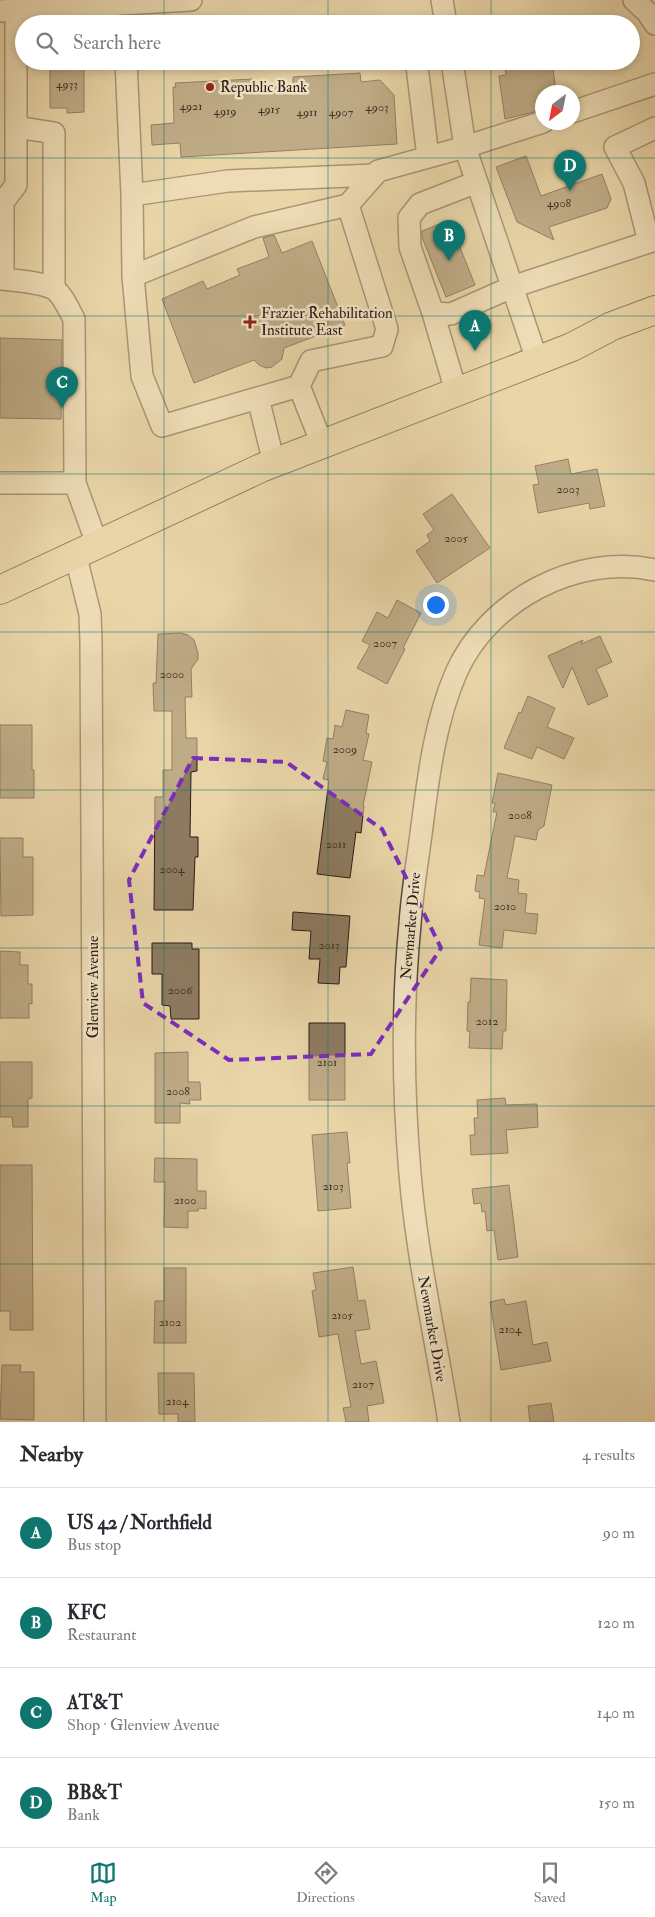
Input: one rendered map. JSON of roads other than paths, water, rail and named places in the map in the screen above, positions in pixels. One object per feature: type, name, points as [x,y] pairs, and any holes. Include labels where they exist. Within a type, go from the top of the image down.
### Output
[{"type":"main road","points":[[0,590],[86,548],[274,463],[572,347],[612,326],[655,310]]},
{"type":"street","points":[[16,127],[54,133],[54,289],[34,283],[2,279],[3,202],[16,184],[16,127],[8,11],[123,14],[191,0]]},
{"type":"street","points":[[442,0],[444,15]]},
{"type":"street","points":[[634,0],[647,12],[655,24]]},
{"type":"street","points":[[126,70],[132,195],[133,276],[142,376],[162,426],[299,386]]},
{"type":"street","points":[[417,70],[428,157]]},
{"type":"street","points":[[453,70],[466,147],[537,360]]},
{"type":"street","points":[[580,109],[655,84]]},
{"type":"street","points":[[133,276],[254,227],[348,205],[378,171],[466,147],[535,125]]},
{"type":"street","points":[[433,313],[451,314],[512,287],[649,242],[634,183],[615,147],[655,128]]},
{"type":"street","points":[[132,195],[228,181],[374,175]]},
{"type":"street","points":[[456,391],[433,313],[410,247],[409,218],[420,204],[477,182]]},
{"type":"street","points":[[322,444],[299,386],[311,361],[382,346],[387,329],[348,205]]},
{"type":"street","name":"Glenview Avenue","points":[[54,289],[63,299],[74,319],[75,483],[86,548],[91,641],[95,1422]]},
{"type":"street","points":[[258,398],[274,463]]},
{"type":"street","points":[[0,483],[75,483]]},
{"type":"street","name":"Newmarket Drive","points":[[449,1422],[419,1255],[410,1174],[405,1096],[405,1001],[410,924],[428,782],[442,713],[456,672],[466,655],[492,623],[516,602],[549,583],[585,571],[622,566],[655,570]]},
{"type":"place","name":"Republic Bank","points":[[210,87]]},
{"type":"place","name":"BB&T","points":[[570,191]]},
{"type":"place","name":"KFC","points":[[449,261]]},
{"type":"place","name":"Frazier Rehabilitation Institute East","points":[[250,322]]},
{"type":"place","name":"US 42 / Northfield","points":[[475,351]]},
{"type":"place","name":"AT&T","points":[[62,408]]}]
